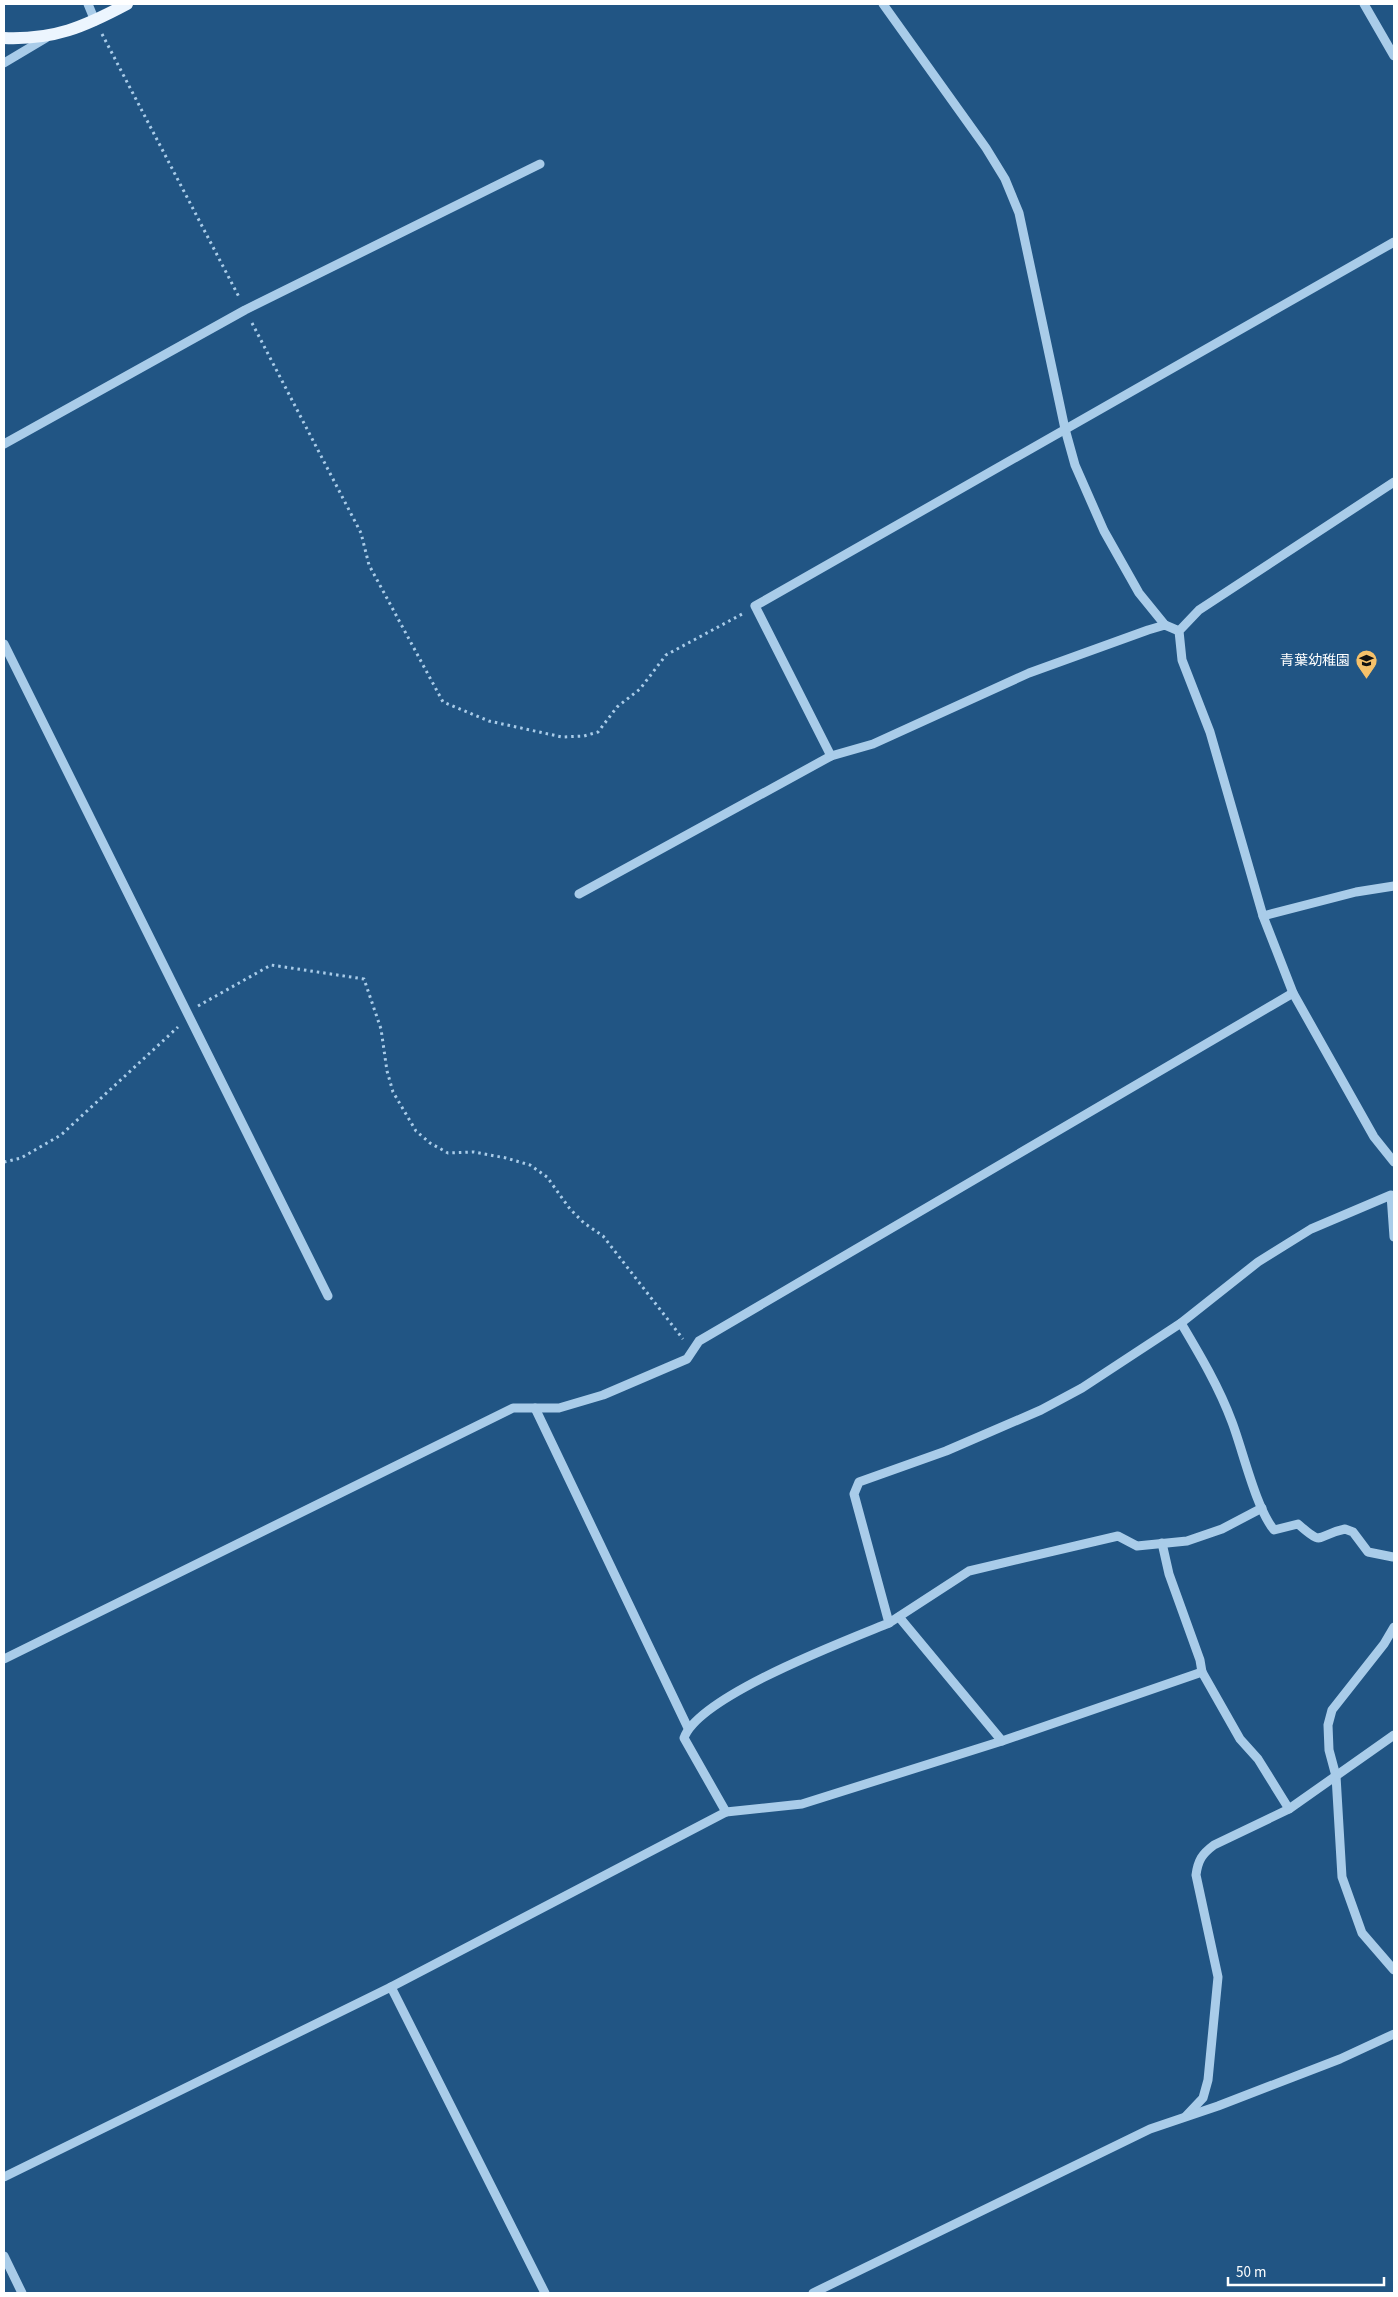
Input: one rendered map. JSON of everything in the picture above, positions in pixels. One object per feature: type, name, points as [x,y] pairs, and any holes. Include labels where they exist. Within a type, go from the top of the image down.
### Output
[{"type":"main road","points":[[4,38],[48,37],[95,21],[127,4]]},
{"type":"street","points":[[88,4],[95,21]]},
{"type":"street","points":[[883,4],[986,148],[1005,178],[1020,213],[1065,428],[1075,465],[1104,531],[1139,593],[1165,625],[1179,631]]},
{"type":"street","points":[[1364,4],[1394,56]]},
{"type":"street","points":[[4,63],[48,37]]},
{"type":"street","points":[[4,444],[246,310],[540,164]]},
{"type":"street","points":[[831,756],[755,606],[1394,242]]},
{"type":"street","points":[[1394,482],[1199,610],[1179,631],[1182,660],[1210,732],[1263,916],[1293,992],[1374,1137],[1394,1162]]},
{"type":"street","points":[[579,894],[831,756],[873,744],[1029,673],[1165,625]]},
{"type":"street","points":[[4,644],[328,1296]]},
{"type":"street","points":[[1263,916],[1356,892],[1394,886]]},
{"type":"street","points":[[4,1659],[513,1408],[559,1408],[603,1395],[687,1359],[699,1340],[1293,992]]},
{"type":"street","points":[[889,1622],[854,1494],[859,1482],[946,1451],[1042,1410],[1082,1388],[1181,1323],[1258,1262],[1311,1229],[1393,1193],[1394,1237]]},
{"type":"street","points":[[1181,1323],[1210,1372],[1232,1420],[1262,1508],[1274,1530],[1298,1524],[1314,1538],[1320,1539],[1345,1529],[1353,1532],[1368,1552],[1394,1558]]},
{"type":"street","points":[[535,1408],[688,1728]]},
{"type":"street","points":[[726,1812],[684,1738],[688,1728],[728,1696],[753,1682],[899,1617],[969,1571],[1118,1536],[1137,1546],[1187,1541],[1222,1529],[1262,1508]]},
{"type":"street","points":[[1162,1543],[1169,1574],[1200,1660],[1202,1672],[1240,1739],[1258,1759],[1289,1809]]},
{"type":"street","points":[[899,1617],[1002,1741]]},
{"type":"street","points":[[1394,1627],[1384,1644],[1332,1710],[1328,1725],[1329,1750],[1336,1776],[1342,1878],[1362,1934],[1394,1970]]},
{"type":"street","points":[[4,2177],[391,1987],[726,1812],[802,1804],[1002,1741],[1202,1672]]},
{"type":"street","points":[[1184,2118],[1203,2098],[1208,2080],[1218,1977],[1196,1875],[1198,1862],[1203,1853],[1214,1845],[1289,1809],[1394,1736]]},
{"type":"street","points":[[391,1987],[544,2293]]},
{"type":"street","points":[[813,2293],[1150,2129],[1340,2059],[1394,2034]]},
{"type":"street","points":[[4,2256],[22,2293]]},
{"type":"path","points":[[95,21],[362,533],[369,565],[443,702],[489,720],[562,737],[584,736],[598,732],[617,707],[640,689],[666,655],[755,606]]},
{"type":"path","points":[[4,1162],[21,1158],[60,1135],[197,1007],[271,965],[364,978],[381,1029],[387,1071],[393,1092],[416,1131],[430,1143],[448,1153],[474,1152],[506,1158],[530,1165],[546,1177],[570,1209],[584,1223],[603,1236],[692,1351]]},
{"type":"place","name":"青葉幼稚園","points":[[1366,680]]}]
